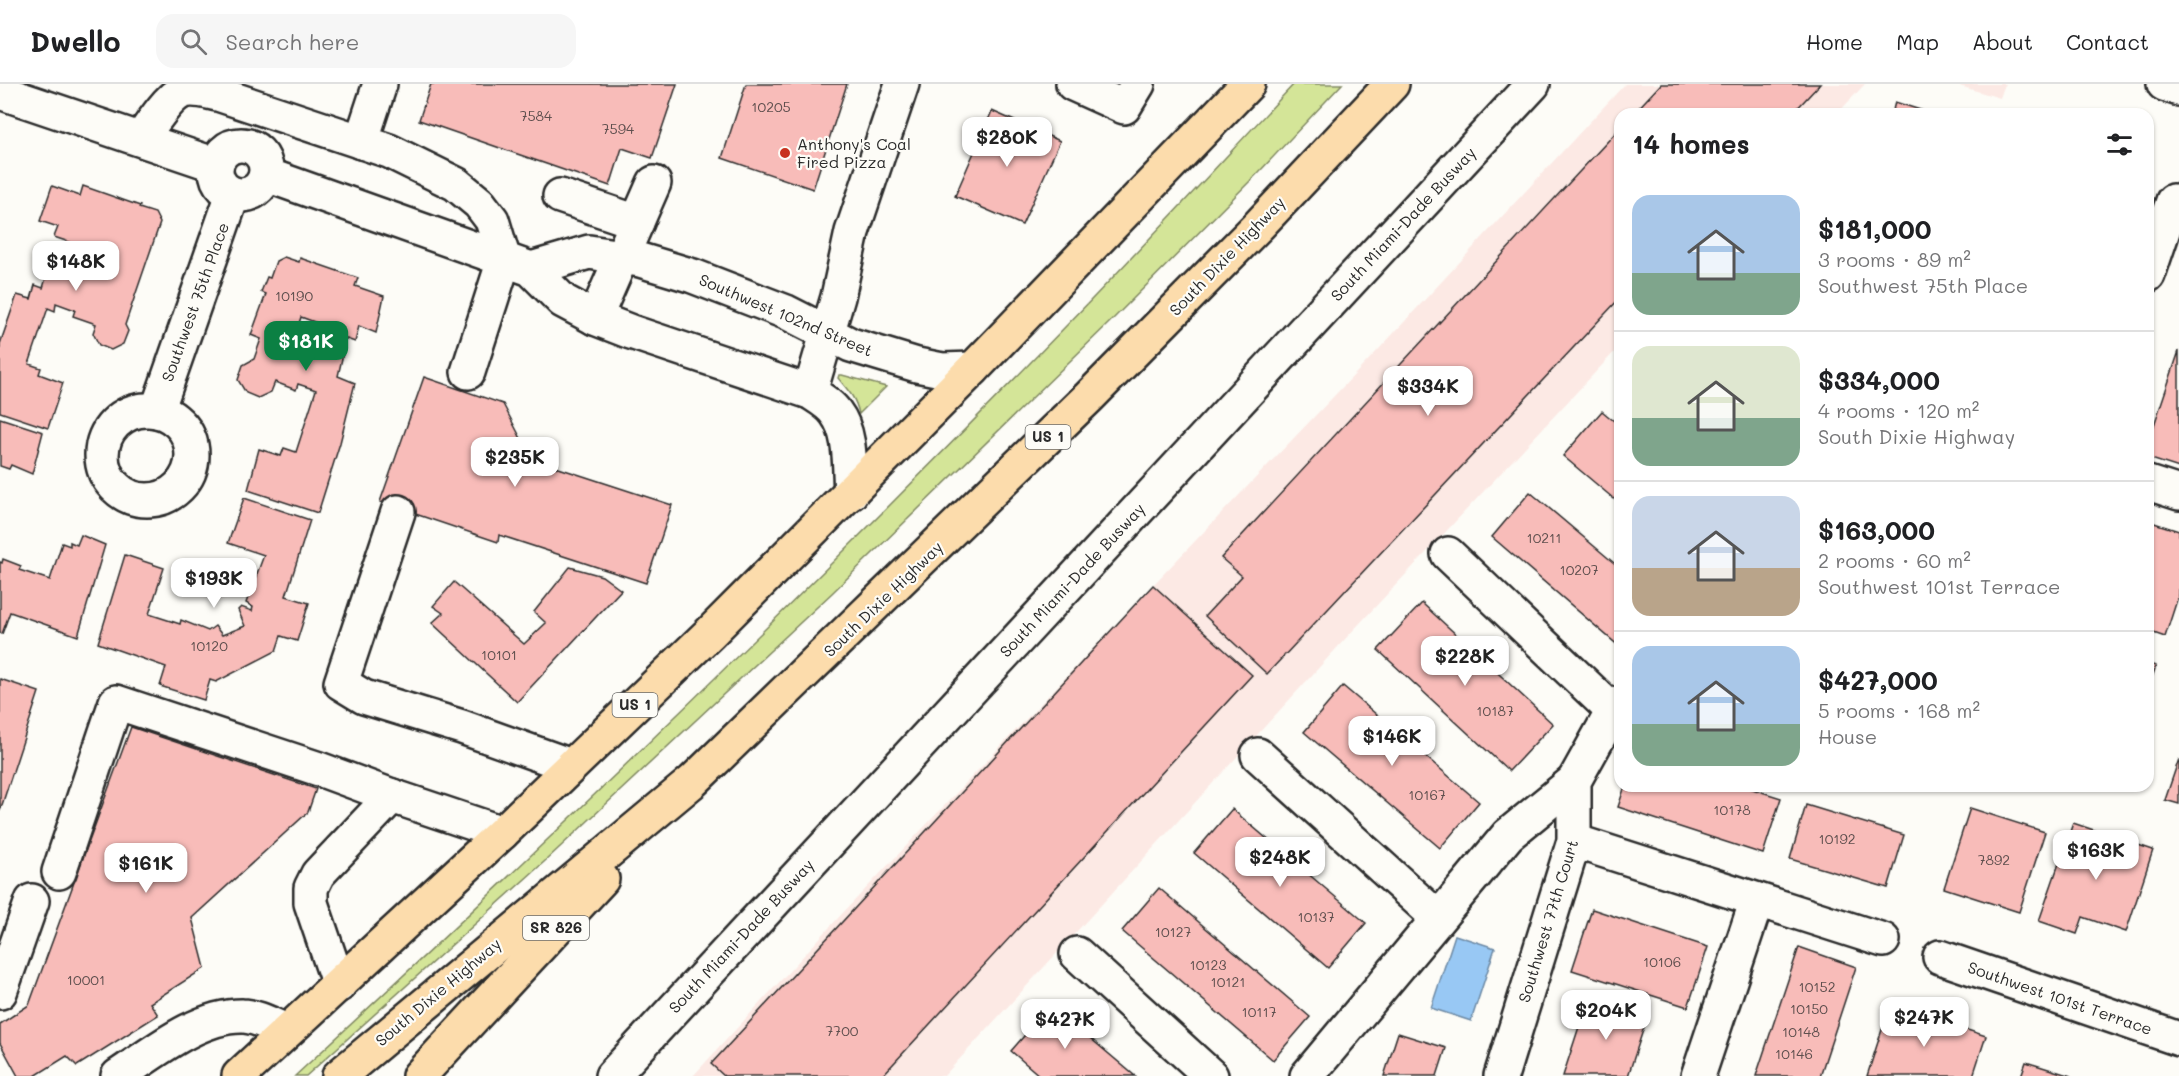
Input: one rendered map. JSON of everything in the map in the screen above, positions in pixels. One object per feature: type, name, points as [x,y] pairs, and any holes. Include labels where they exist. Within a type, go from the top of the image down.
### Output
[{"type":"highway","name":"US 1","points":[[239,1076],[502,833],[710,633],[973,369],[1247,84]]},
{"type":"highway","name":"South Dixie Highway","points":[[339,1076],[693,781],[1089,397],[1259,225],[1392,84]]},
{"type":"highway","name":"SR 826","points":[[419,1076],[693,781]]},
{"type":"street","points":[[361,142],[380,84]]},
{"type":"street","points":[[810,392],[852,232],[902,84]]},
{"type":"street","points":[[1073,84],[1124,107],[1138,84]]},
{"type":"street","name":"South Miami-Dade Busway","points":[[612,1076],[1533,84]]},
{"type":"street","points":[[2164,84],[2179,89]]},
{"type":"street","points":[[141,138],[171,100],[181,92],[196,90],[218,94],[389,151],[456,184],[479,202],[518,264]]},
{"type":"street","points":[[0,92],[216,165]]},
{"type":"street","points":[[239,144],[258,150],[264,158],[267,175],[261,186],[253,192],[243,195],[233,194],[224,189],[218,181],[216,165],[222,153],[239,144]]},
{"type":"street","points":[[267,175],[518,264],[563,301],[595,318],[810,392],[829,406],[842,423],[847,437],[851,492]]},
{"type":"street","points":[[595,318],[654,183]]},
{"type":"street","name":"Southwest 75th Place","points":[[157,411],[233,194]]},
{"type":"street","points":[[560,196],[636,222]]},
{"type":"street","points":[[2154,257],[2173,201],[2179,204]]},
{"type":"street","name":"Southwest 102nd Street","points":[[518,264],[589,252],[658,265],[786,312],[851,345],[942,370],[973,369]]},
{"type":"street","points":[[468,372],[518,264]]},
{"type":"street","points":[[2154,485],[2179,493]]},
{"type":"street","points":[[398,512],[341,683],[364,697],[571,766]]},
{"type":"street","points":[[1448,554],[1614,705]]},
{"type":"street","points":[[59,872],[116,702],[502,833]]},
{"type":"street","name":"Southwest 77th Court","points":[[1501,1076],[1574,842],[1574,781],[1614,711]]},
{"type":"street","points":[[1258,755],[1438,918]]},
{"type":"street","points":[[1307,1076],[1508,835],[1574,781]]},
{"type":"street","points":[[339,985],[311,903],[311,888],[318,874],[392,796]]},
{"type":"street","points":[[1574,842],[1884,940]]},
{"type":"street","points":[[1698,1076],[1757,900]]},
{"type":"street","points":[[0,992],[32,901]]},
{"type":"street","points":[[1077,954],[1211,1076]]},
{"type":"street","name":"Southwest 101st Terrace","points":[[1940,957],[2179,1039]]},
{"type":"street","points":[[118,1076],[193,1028],[219,1018],[245,1015],[287,1031]]},
{"type":"shaded area","points":[[1625,84],[1865,84],[1843,108],[1614,108],[1614,352],[1347,637],[944,1076],[693,1076],[840,916],[1380,348]]},
{"type":"shaded area","points":[[1953,84],[2005,84],[2000,98]]},
{"type":"green space","points":[[1294,84],[1342,84],[1259,172],[1109,323],[832,593],[544,862],[306,1076],[295,1076],[492,893],[782,613],[1066,326]]},
{"type":"green space","points":[[839,375],[886,387],[859,414],[854,399],[838,378]]},
{"type":"water","points":[[1455,935],[1495,948],[1471,1021],[1431,1008]]},
{"type":"building","points":[[431,84],[677,84],[652,158],[622,148],[610,186],[419,120]]},
{"type":"building","points":[[746,84],[847,84],[813,189],[722,158]]},
{"type":"building","points":[[1661,84],[1820,84],[1798,108],[1639,108]]},
{"type":"building","points":[[1895,102],[1914,108],[1894,108]]},
{"type":"building","points":[[992,111],[1060,141],[1022,225],[955,196]]},
{"type":"building","points":[[1614,134],[1614,304],[1267,674],[1205,616],[1242,576],[1221,558]]},
{"type":"building","points":[[52,186],[80,196],[83,186],[155,213],[160,223],[125,325],[128,331],[123,344],[111,350],[99,345],[93,333],[96,324],[73,316],[75,310],[56,303],[55,311],[48,308],[29,364],[41,368],[39,374],[63,383],[48,428],[0,412],[0,344],[17,295],[31,299],[35,285],[43,288],[52,258],[107,278],[114,257],[54,237],[58,227],[40,221]]},
{"type":"building","points":[[284,257],[299,262],[300,258],[358,278],[355,286],[384,296],[376,333],[359,326],[355,342],[338,336],[339,331],[301,317],[294,339],[343,354],[338,376],[355,383],[340,443],[318,513],[248,490],[259,449],[281,456],[284,448],[296,452],[316,390],[298,384],[296,390],[275,382],[271,392],[258,398],[246,393],[238,380],[243,365],[254,359],[261,339],[251,335],[266,294],[261,292],[267,277],[270,278],[276,261]]},
{"type":"building","points":[[2179,351],[2179,468],[2154,460],[2154,425]]},
{"type":"building","points":[[424,377],[503,404],[528,452],[525,457],[672,505],[646,583],[499,535],[498,542],[380,502]]},
{"type":"building","points":[[1602,411],[1614,421],[1614,499],[1563,456]]},
{"type":"building","points":[[0,418],[43,432],[32,474],[11,465],[9,469],[0,466]]},
{"type":"building","points":[[1530,492],[1614,563],[1614,642],[1492,537]]},
{"type":"building","points":[[244,498],[310,520],[286,596],[309,603],[297,641],[281,636],[276,651],[216,682],[210,680],[204,700],[160,686],[166,667],[98,643],[125,555],[164,568],[149,614],[180,624],[181,620],[208,631],[215,626],[222,635],[245,626],[238,610],[241,607],[252,611],[253,607],[246,603],[264,555],[228,543]]},
{"type":"building","points":[[2154,523],[2179,531],[2179,594],[2165,637],[2154,633]]},
{"type":"building","points":[[81,535],[105,545],[78,636],[10,612],[2,634],[0,633],[0,562],[2,563],[3,559],[21,566],[19,570],[50,580],[62,543],[70,546],[70,542],[77,545]]},
{"type":"building","points":[[570,567],[602,576],[621,590],[517,702],[432,623],[443,613],[433,606],[454,582],[524,644],[546,623],[534,612]]},
{"type":"building","points":[[1153,585],[1252,675],[882,1076],[724,1076],[711,1064]]},
{"type":"building","points":[[1422,603],[1553,724],[1509,771],[1378,650]]},
{"type":"building","points":[[0,679],[39,692],[0,811]]},
{"type":"building","points":[[1343,686],[1479,802],[1440,848],[1304,732]]},
{"type":"building","points":[[131,727],[316,789],[308,812],[192,918],[205,968],[150,1003],[158,1015],[77,1066],[67,1056],[35,1076],[18,1076],[0,1043],[0,1024],[29,1005]]},
{"type":"building","points":[[2179,759],[2179,804],[2165,800]]},
{"type":"building","points":[[1623,792],[1762,792],[1781,798],[1763,854],[1618,807]]},
{"type":"building","points":[[1806,805],[1904,835],[1888,888],[1790,859]]},
{"type":"building","points":[[1970,808],[2045,832],[2019,912],[1944,888]]},
{"type":"building","points":[[1232,809],[1366,923],[1328,968],[1194,853]]},
{"type":"building","points":[[2073,823],[2153,850],[2126,932],[2083,917],[2077,934],[2039,921]]},
{"type":"building","points":[[1159,888],[1310,1017],[1273,1060],[1122,931]]},
{"type":"building","points":[[1592,909],[1708,947],[1688,1007],[1572,970]]},
{"type":"building","points":[[1799,947],[1856,967],[1820,1076],[1756,1076]]},
{"type":"building","points":[[1589,996],[1648,1015],[1628,1076],[1563,1076]]},
{"type":"building","points":[[1051,1005],[1135,1076],[1040,1076],[1011,1051]]},
{"type":"building","points":[[1890,1005],[1986,1036],[1973,1076],[1867,1076]]},
{"type":"building","points":[[1398,1033],[1446,1048],[1437,1076],[1384,1076]]},
{"type":"building","points":[[2026,1062],[2071,1076],[2021,1076]]},
{"type":"place","name":"Anthony's Coal Fired Pizza","points":[[785,153]]}]
